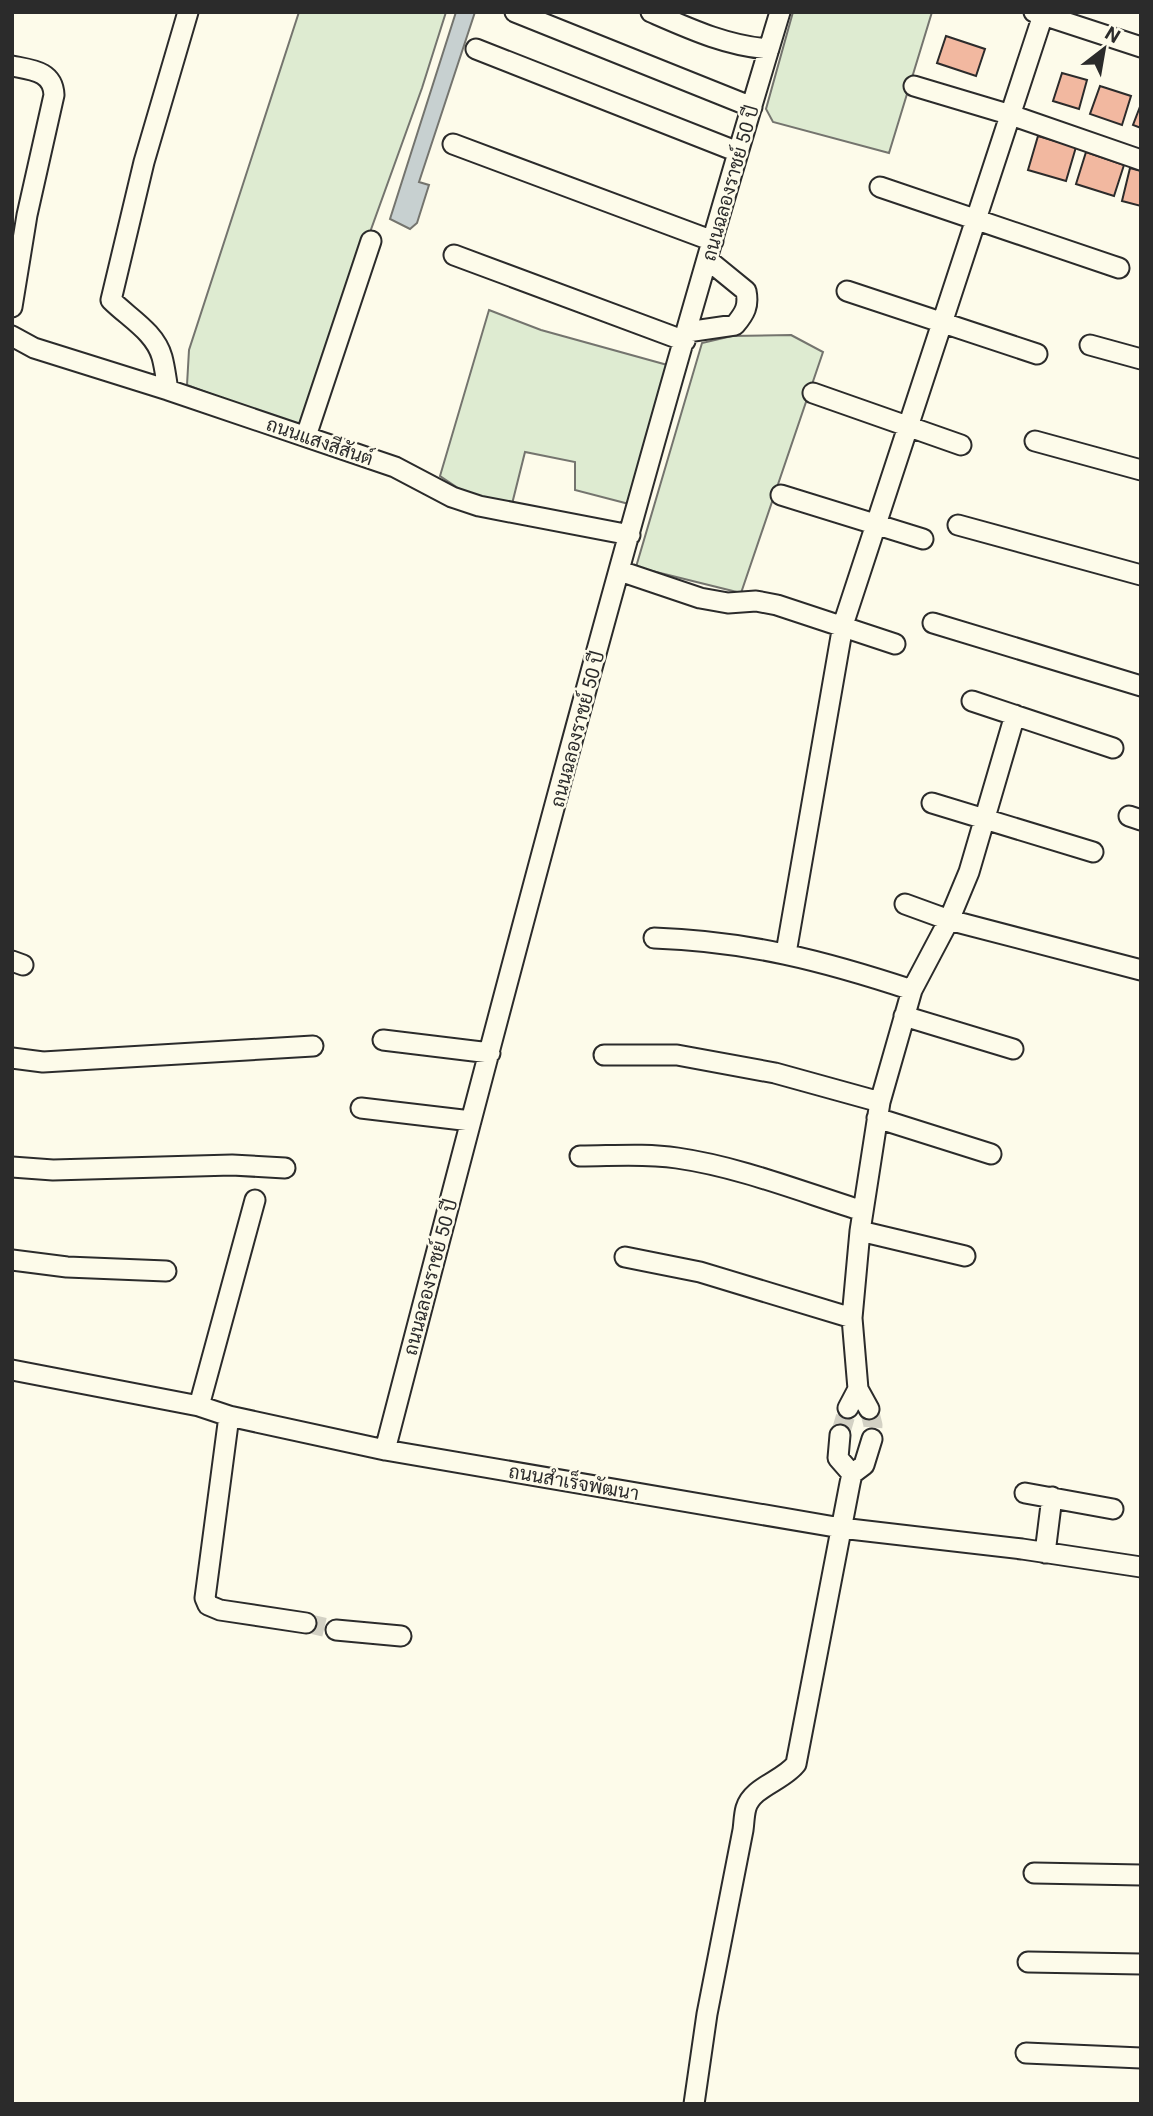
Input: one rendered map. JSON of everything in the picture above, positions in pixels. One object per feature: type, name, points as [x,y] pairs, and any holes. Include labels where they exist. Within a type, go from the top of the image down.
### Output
[{"type":"street","points":[[168,390],[162,356],[156,343],[111,300],[144,162],[188,12]]},
{"type":"street","points":[[515,12],[752,107]]},
{"type":"street","points":[[651,12],[744,48],[769,49]]},
{"type":"street","name":"ถนนฉลองราชย์ 50 ปี","points":[[385,1450],[620,571],[780,12]]},
{"type":"street","points":[[786,953],[843,625],[1011,115],[1038,14],[1141,47]]},
{"type":"street","points":[[476,49],[738,152]]},
{"type":"street","points":[[12,66],[36,71],[49,78],[54,96],[27,215],[12,307]]},
{"type":"street","points":[[914,86],[1011,115],[1141,160]]},
{"type":"street","points":[[453,144],[713,241]]},
{"type":"street","points":[[880,187],[1119,268]]},
{"type":"street","points":[[306,436],[370,241]]},
{"type":"street","points":[[454,255],[686,336],[735,325],[744,314],[748,302],[746,290],[708,260]]},
{"type":"street","points":[[847,291],[1037,354]]},
{"type":"street","name":"ถนนแสงสีสันต์","points":[[12,336],[34,348],[395,467],[452,497],[480,506],[630,535]]},
{"type":"street","points":[[1090,345],[1141,359]]},
{"type":"street","points":[[813,393],[961,445]]},
{"type":"street","points":[[1035,440],[1141,470]]},
{"type":"street","points":[[781,495],[923,539]]},
{"type":"street","points":[[958,525],[1141,575]]},
{"type":"street","points":[[620,571],[700,598],[728,603],[756,601],[777,605],[895,644]]},
{"type":"street","points":[[933,623],[1139,680]]},
{"type":"street","points":[[972,701],[1113,748]]},
{"type":"street","points":[[869,1409],[858,1389],[852,1318],[860,1231],[879,1110],[912,990],[950,920],[969,872],[1015,715]]},
{"type":"street","points":[[933,803],[1093,852]]},
{"type":"street","points":[[905,904],[950,920],[1141,970]]},
{"type":"street","points":[[654,938],[696,939],[786,953],[838,966],[912,990]]},
{"type":"street","points":[[904,1016],[1013,1049]]},
{"type":"street","points":[[383,1040],[490,1053]]},
{"type":"street","points":[[12,1058],[43,1062],[313,1046]]},
{"type":"street","points":[[604,1055],[688,1056],[775,1073],[991,1154]]},
{"type":"street","points":[[361,1108],[471,1121]]},
{"type":"street","points":[[580,1156],[642,1155],[678,1158],[729,1170],[863,1211]]},
{"type":"street","points":[[12,1167],[53,1170],[232,1165],[285,1168]]},
{"type":"street","points":[[199,1406],[255,1200]]},
{"type":"street","points":[[860,1231],[965,1256]]},
{"type":"street","points":[[625,1256],[701,1272],[852,1318]]},
{"type":"street","points":[[12,1260],[67,1267],[166,1271]]},
{"type":"street","name":"ถนนสำเร็จพัฒนา","points":[[12,1370],[199,1406],[229,1416],[385,1450],[842,1520],[1047,1535],[1141,1567]]},
{"type":"street","points":[[848,1408],[858,1389]]},
{"type":"street","points":[[229,1416],[205,1598],[208,1605],[220,1609],[306,1623]]},
{"type":"street","points":[[840,1435],[838,1458],[851,1478]]},
{"type":"street","points":[[694,2104],[707,2014],[746,1807],[752,1797],[796,1764],[851,1478],[864,1465],[872,1439]]},
{"type":"street","points":[[1025,1493],[1113,1509]]},
{"type":"street","points":[[1047,1535],[1052,1497]]},
{"type":"street","points":[[336,1630],[401,1636]]},
{"type":"street","points":[[1034,1872],[1141,1875]]},
{"type":"street","points":[[1028,1962],[1141,1964]]},
{"type":"street","points":[[1026,2053],[1141,2058]]},
{"type":"green space","points":[[299,12],[446,12],[304,429],[187,385],[189,350]]},
{"type":"green space","points":[[793,12],[932,12],[889,153],[773,122],[766,109]]},
{"type":"green space","points":[[489,310],[541,330],[671,366],[629,504],[575,490],[575,462],[525,452],[512,504],[470,496],[440,476]]},
{"type":"green space","points":[[791,335],[823,352],[741,593],[636,567],[702,343],[732,336]]},
{"type":"shaded area","points":[[456,12],[475,12],[419,182],[429,185],[417,223],[410,229],[390,219]]},
{"type":"building","points":[[946,36],[985,49],[976,76],[937,63]]},
{"type":"building","points":[[1062,73],[1087,80],[1079,109],[1053,101]]},
{"type":"building","points":[[1100,86],[1131,96],[1122,125],[1090,114]]},
{"type":"building","points":[[1141,104],[1141,128],[1133,125]]},
{"type":"building","points":[[1038,136],[1076,147],[1066,181],[1028,170]]},
{"type":"building","points":[[1086,152],[1124,165],[1114,196],[1076,184]]},
{"type":"building","points":[[1130,168],[1141,171],[1141,206],[1122,201]]},
{"type":"tunnel","points":[[840,1435],[848,1408]]},
{"type":"tunnel","points":[[869,1409],[873,1425],[872,1439]]},
{"type":"tunnel","points":[[306,1623],[336,1630]]}]
